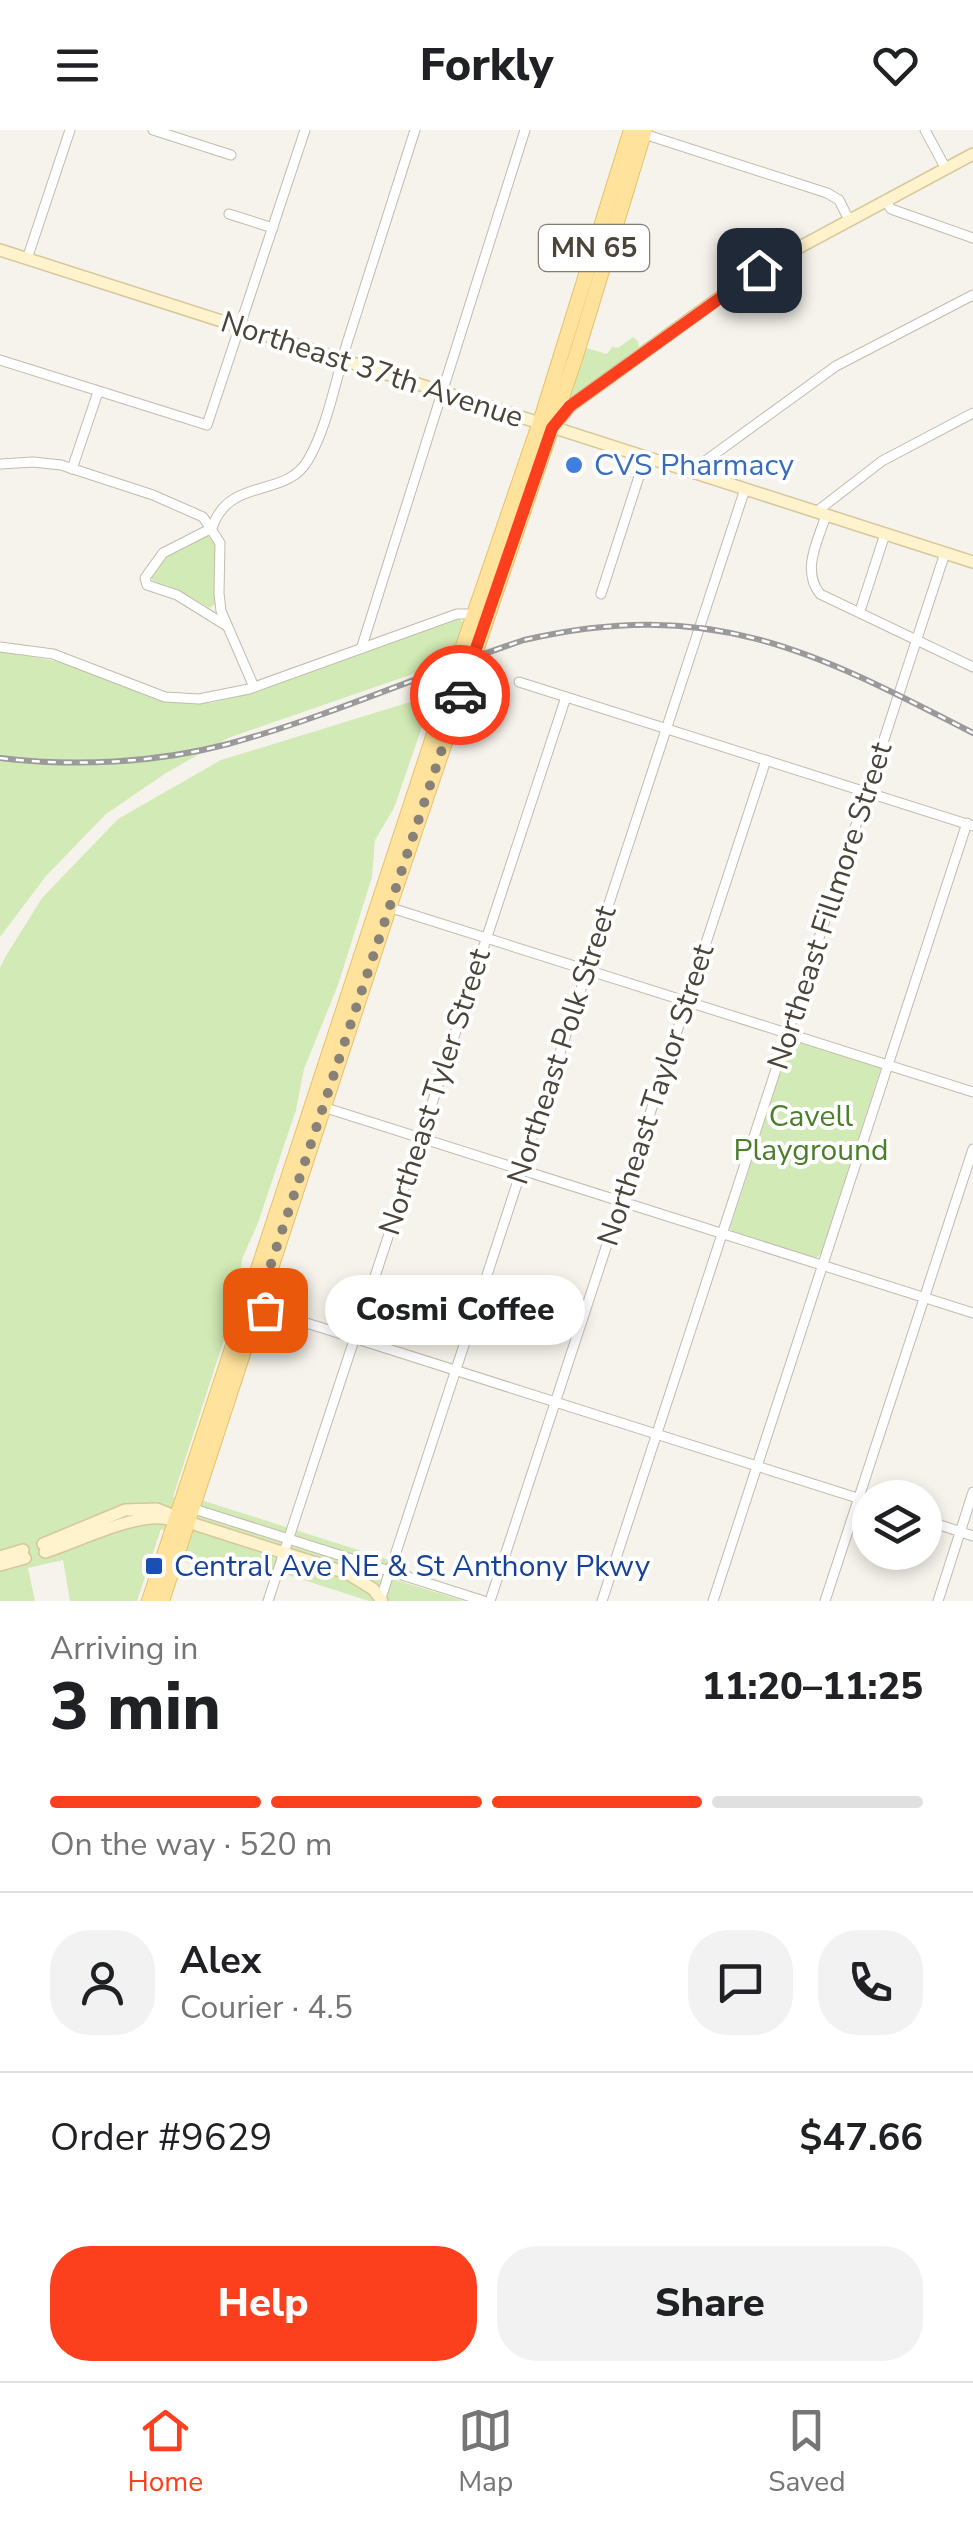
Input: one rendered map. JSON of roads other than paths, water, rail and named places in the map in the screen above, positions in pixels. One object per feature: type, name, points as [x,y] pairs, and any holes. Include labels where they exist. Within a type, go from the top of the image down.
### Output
[{"type":"main road","name":"MN 65","points":[[545,426],[576,356],[575,336],[584,307],[590,262],[640,131]]},
{"type":"main road","name":"MN 65","points":[[149,1601],[252,1306],[640,131]]},
{"type":"main road","name":"MN 65","points":[[252,1306],[323,1107],[384,906]]},
{"type":"main road","name":"MN 65","points":[[162,1601],[182,1514]]},
{"type":"street","points":[[27,258],[70,130]]},
{"type":"street","points":[[154,130],[231,154]]},
{"type":"street","points":[[0,360],[208,425],[305,130]]},
{"type":"street","points":[[227,626],[176,595],[147,585],[145,578],[163,553],[212,528],[228,501],[289,478],[307,463],[344,361],[415,130]]},
{"type":"street","points":[[362,646],[525,130]]},
{"type":"street","points":[[926,130],[946,169]]},
{"type":"street","points":[[640,131],[827,192],[839,200],[849,220]]},
{"type":"street","points":[[545,426],[759,270],[973,154]]},
{"type":"street","points":[[885,200],[892,209],[973,238]]},
{"type":"street","points":[[229,214],[273,228]]},
{"type":"street","name":"Northeast 37th Avenue","points":[[0,250],[973,562]]},
{"type":"street","points":[[690,472],[836,366],[973,295]]},
{"type":"street","points":[[72,469],[98,392]]},
{"type":"street","points":[[973,414],[882,461],[821,513],[810,567],[814,586],[828,598],[860,610],[973,668]]},
{"type":"street","points":[[601,594],[645,458]]},
{"type":"street","points":[[0,464],[47,462],[152,495],[203,517],[222,553],[218,593],[227,626],[254,687]]},
{"type":"street","name":"Northeast Polk Street","points":[[381,1600],[744,489]]},
{"type":"street","points":[[860,610],[885,534]]},
{"type":"street","name":"Northeast Fillmore Street","points":[[602,1601],[945,552]]},
{"type":"street","points":[[0,647],[53,654],[144,690],[182,700],[216,698],[458,614],[480,614]]},
{"type":"street","points":[[519,682],[970,825],[713,1601]]},
{"type":"street","name":"Northeast Tyler Street","points":[[268,1601],[566,697]]},
{"type":"street","name":"Northeast Taylor Street","points":[[487,1601],[766,760]]},
{"type":"street","points":[[384,906],[973,1092]]},
{"type":"street","points":[[323,1107],[973,1313]]},
{"type":"street","points":[[864,1480],[973,1149]]},
{"type":"street","points":[[252,1306],[852,1496]]},
{"type":"street","points":[[938,1601],[973,1492]]},
{"type":"street","points":[[44,1548],[114,1514],[137,1508],[288,1538],[487,1601]]},
{"type":"street","points":[[182,1514],[347,1573],[362,1581],[381,1600]]},
{"type":"street","points":[[825,1601],[852,1517]]},
{"type":"street","points":[[942,1526],[973,1536]]},
{"type":"street","points":[[0,1557],[24,1554],[0,1565]]},
{"type":"railway","points":[[0,758],[115,762],[201,750],[303,721],[524,640],[590,628],[650,625],[705,629],[758,639],[809,656],[861,677],[973,733]]},
{"type":"place","name":"CVS Pharmacy","points":[[574,465]]},
{"type":"place","name":"Cosmi Coffee","points":[[265,1310]]},
{"type":"place","name":"Central Ave NE & St Anthony Pkwy","points":[[154,1566]]},
{"type":"park label","name":"Cavell Playground","points":[[811,1133]]}]
